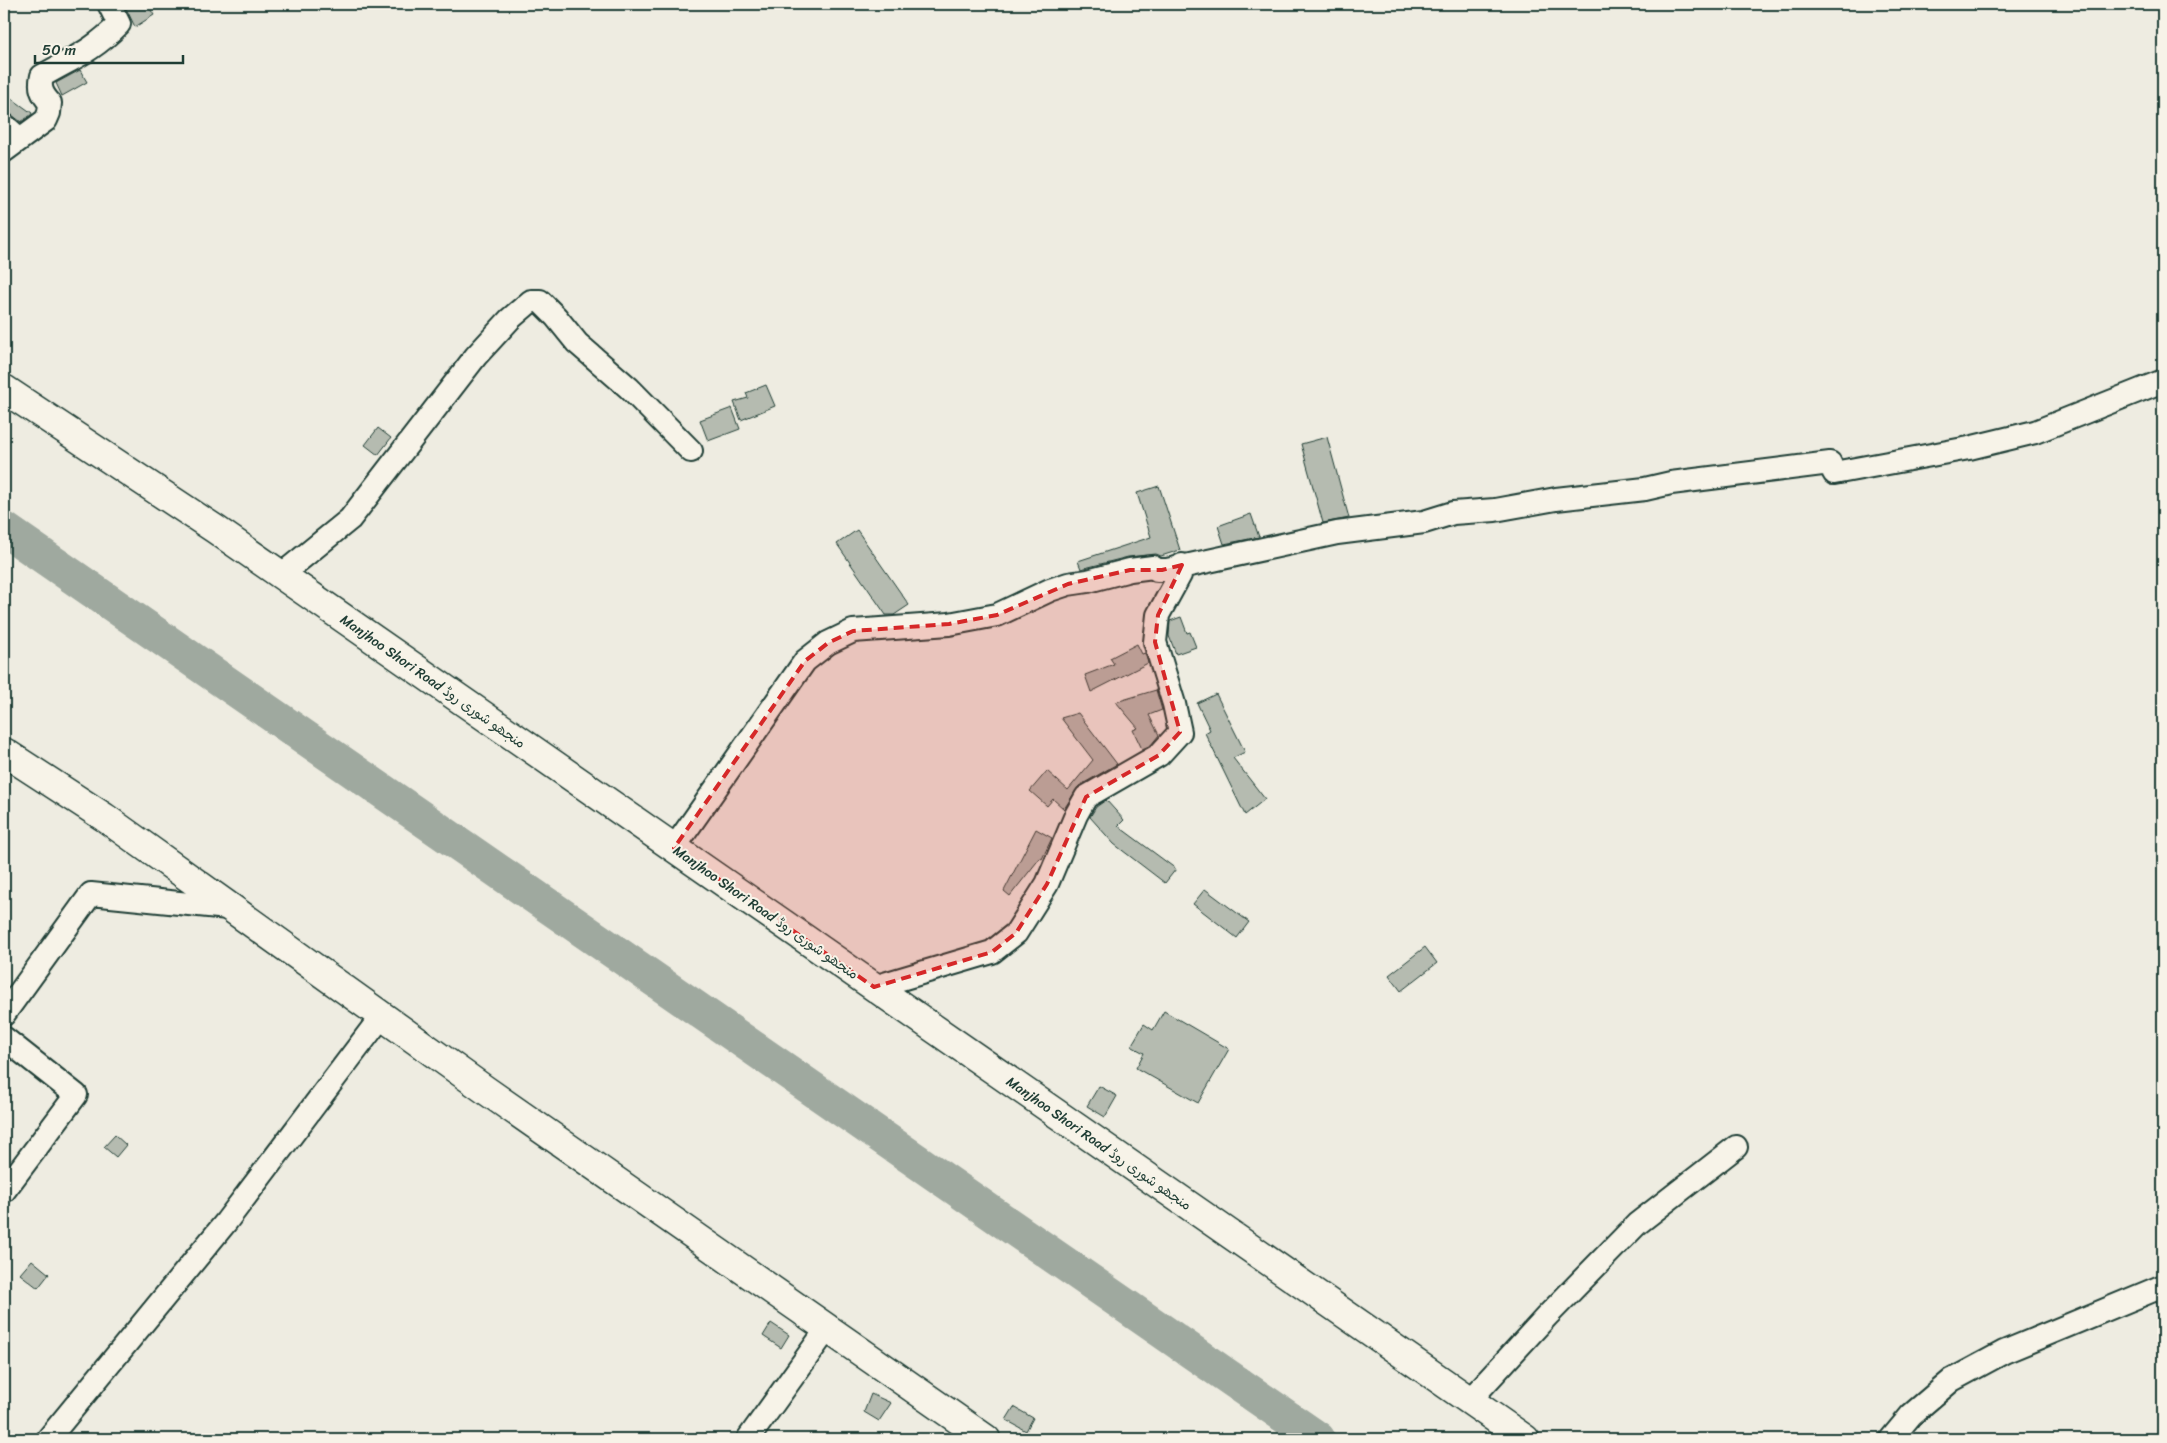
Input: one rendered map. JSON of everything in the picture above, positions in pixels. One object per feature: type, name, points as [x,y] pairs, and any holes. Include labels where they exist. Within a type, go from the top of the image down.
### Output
[{"type":"street","points":[[9,138],[46,120],[50,103],[43,95],[40,85],[42,76],[86,54],[106,38],[119,24],[108,4]]},
{"type":"street","points":[[281,575],[350,519],[476,356],[510,319],[531,301],[540,301],[577,343],[629,388],[691,451]]},
{"type":"street","points":[[674,848],[804,661],[828,643],[853,631],[949,624],[996,615],[1050,590],[1130,570],[1153,567],[1162,570],[1337,533],[1424,522],[1453,513],[1495,510],[1556,500],[1645,490],[1671,483],[1830,463],[1834,473],[1882,465],[1969,448],[2035,432],[2163,381]]},
{"type":"street","name":"Manjhoo Shori Road منجھو شوری روڈ","points":[[4,389],[281,575],[1525,1439]]},
{"type":"street","points":[[874,987],[992,952],[1016,933],[1047,884],[1076,815],[1086,797],[1159,755],[1180,732],[1174,704],[1155,642],[1158,614],[1180,575],[1182,565]]},
{"type":"street","points":[[4,752],[104,818],[381,1017],[986,1439]]},
{"type":"street","points":[[4,1014],[91,894],[228,908]]},
{"type":"street","points":[[48,1439],[226,1222],[381,1017]]},
{"type":"street","points":[[4,1038],[76,1095],[4,1191]]},
{"type":"street","points":[[1470,1400],[1547,1316],[1637,1224],[1736,1147]]},
{"type":"street","points":[[1891,1439],[1911,1415],[1952,1380],[2004,1352],[2163,1286]]},
{"type":"street","points":[[748,1439],[827,1329]]},
{"type":"highlighted area","points":[[1182,565],[1158,615],[1155,642],[1180,732],[1159,755],[1086,797],[1047,884],[1016,933],[992,952],[874,987],[674,848],[782,692],[805,661],[828,643],[853,631],[949,624],[997,615],[1068,584],[1130,570],[1162,570]]},
{"type":"building","points":[[124,4],[147,4],[154,15],[135,27]]},
{"type":"building","points":[[80,70],[87,82],[62,96],[56,83]]},
{"type":"building","points":[[4,93],[32,113],[31,115],[21,122],[4,112]]},
{"type":"building","points":[[766,385],[775,406],[741,420],[734,402],[748,398],[746,393]]},
{"type":"building","points":[[732,408],[740,429],[708,441],[700,420]]},
{"type":"building","points":[[378,428],[391,438],[378,455],[365,445]]},
{"type":"building","points":[[1327,437],[1349,518],[1323,523],[1301,444]]},
{"type":"building","points":[[1159,486],[1180,550],[1161,556],[1156,554],[1128,557],[1081,569],[1078,561],[1151,537],[1137,493]]},
{"type":"building","points":[[1251,514],[1259,537],[1224,544],[1218,526]]},
{"type":"building","points":[[857,530],[909,605],[894,615],[886,615],[837,544]]},
{"type":"building","points":[[1181,617],[1187,633],[1190,632],[1196,647],[1176,654],[1169,636],[1170,621]]},
{"type":"building","points":[[1137,644],[1142,654],[1145,653],[1148,663],[1091,692],[1085,675],[1114,664],[1110,658]]},
{"type":"building","points":[[1156,690],[1162,710],[1149,715],[1159,735],[1151,745],[1142,749],[1133,730],[1138,728],[1116,702]]},
{"type":"building","points":[[1216,694],[1245,752],[1233,758],[1265,799],[1245,815],[1205,733],[1210,730],[1197,703]]},
{"type":"building","points":[[1078,713],[1117,764],[1079,786],[1064,809],[1053,799],[1047,806],[1030,791],[1047,771],[1068,790],[1093,760],[1061,718]]},
{"type":"building","points":[[1106,800],[1124,820],[1118,826],[1176,869],[1165,883],[1114,844],[1090,817],[1096,807]]},
{"type":"building","points":[[1036,829],[1052,838],[1042,859],[1040,858],[1010,896],[1004,891]]},
{"type":"building","points":[[1205,889],[1249,922],[1237,938],[1193,904]]},
{"type":"building","points":[[1425,947],[1437,963],[1401,991],[1389,975]]},
{"type":"building","points":[[1164,1011],[1229,1049],[1198,1103],[1136,1068],[1144,1053],[1131,1046],[1144,1024],[1153,1030]]},
{"type":"building","points":[[1099,1086],[1117,1096],[1105,1117],[1087,1106]]},
{"type":"building","points":[[115,1135],[126,1145],[116,1157],[104,1147]]},
{"type":"building","points":[[32,1260],[49,1274],[38,1288],[20,1274]]},
{"type":"building","points":[[771,1323],[789,1335],[781,1348],[763,1336]]},
{"type":"building","points":[[871,1394],[891,1403],[879,1421],[864,1412]]},
{"type":"building","points":[[1014,1407],[1033,1418],[1026,1431],[1006,1420]]},
{"type":"waterway","points":[[4,529],[1318,1439]]}]
